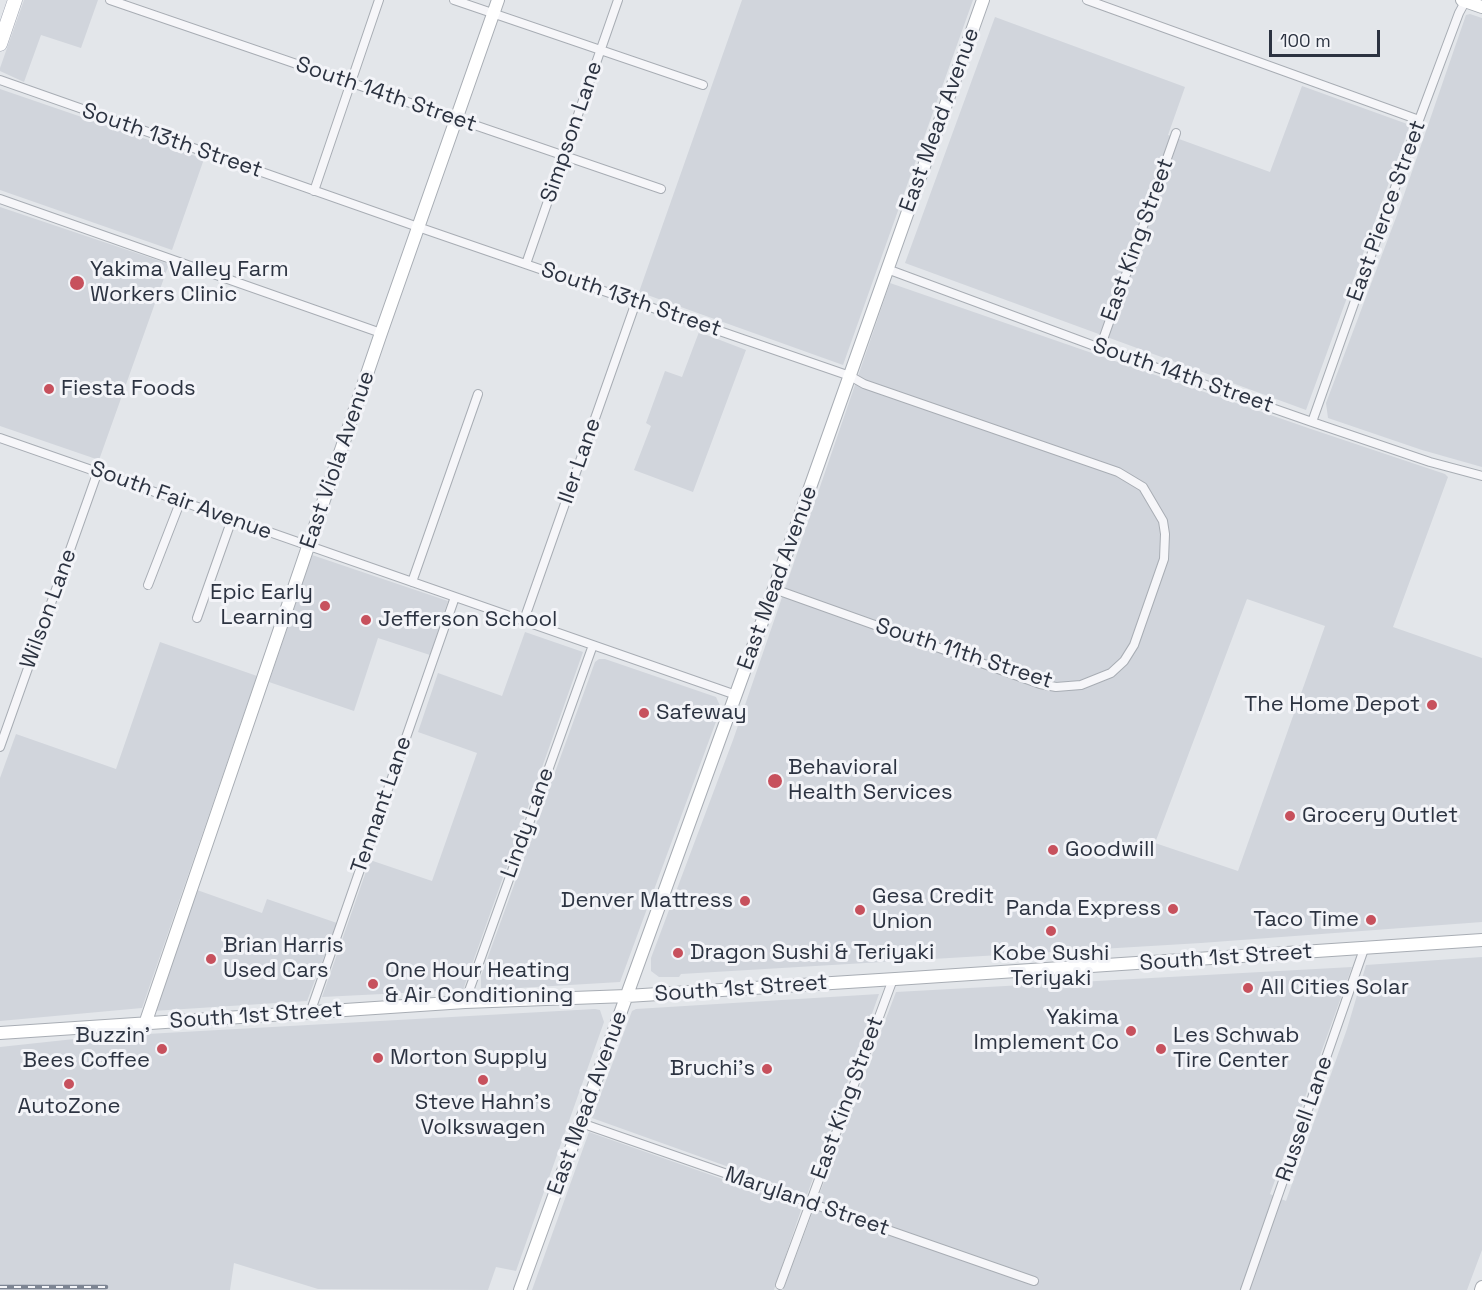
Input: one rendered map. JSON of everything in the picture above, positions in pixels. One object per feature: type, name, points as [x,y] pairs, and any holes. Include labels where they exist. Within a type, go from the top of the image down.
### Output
[{"type":"main road","points":[[0,44],[15,0]]},
{"type":"street","name":"South 14th Street","points":[[110,0],[661,189]]},
{"type":"street","points":[[314,191],[379,0]]},
{"type":"street","points":[[454,0],[703,86]]},
{"type":"street","name":"East Viola Avenue","points":[[145,1023],[381,333],[498,0]]},
{"type":"street","name":"Simpson Lane","points":[[526,264],[618,0]]},
{"type":"street","name":"East Mead Avenue","points":[[520,1290],[774,590],[983,0]]},
{"type":"street","points":[[1087,0],[1419,120]]},
{"type":"street","points":[[1464,0],[1482,7]]},
{"type":"street","name":"East Pierce Street","points":[[1312,422],[1464,0]]},
{"type":"street","name":"South 13th Street","points":[[0,80],[850,376],[864,384],[1118,472],[1143,487],[1163,521],[1164,559],[1151,602]]},
{"type":"street","name":"East King Street","points":[[1100,348],[1176,133]]},
{"type":"street","points":[[0,200],[381,333]]},
{"type":"street","name":"South 14th Street","points":[[887,269],[1100,348],[1312,422],[1430,462],[1482,476]]},
{"type":"street","name":"Iler Lane","points":[[524,621],[636,302]]},
{"type":"street","points":[[412,582],[478,394]]},
{"type":"street","name":"South Fair Avenue","points":[[0,438],[736,695]]},
{"type":"street","name":"Wilson Lane","points":[[0,747],[3,729],[98,471]]},
{"type":"street","points":[[148,585],[181,500]]},
{"type":"street","points":[[197,618],[232,519]]},
{"type":"street","name":"South 11th Street","points":[[774,590],[1015,675],[1056,687],[1090,682],[1112,673],[1124,661],[1134,645],[1151,602]]},
{"type":"street","name":"Tennant Lane","points":[[310,1013],[455,597]]},
{"type":"street","name":"Lindy Lane","points":[[465,1002],[593,645]]},
{"type":"street","name":"South 1st Street","points":[[0,1033],[465,1002],[627,996],[1482,940]]},
{"type":"street","name":"Russell Lane","points":[[1245,1290],[1364,949]]},
{"type":"street","name":"East King Street","points":[[780,1285],[893,979]]},
{"type":"street","name":"Maryland Street","points":[[581,1123],[1034,1281]]},
{"type":"shaded area","points":[[24,0],[98,0],[81,48],[41,35],[24,82],[0,71],[0,68]]},
{"type":"shaded area","points":[[742,0],[973,0],[843,365],[639,292]]},
{"type":"shaded area","points":[[1466,15],[1482,18],[1482,467],[1422,450],[1328,418],[1326,403],[1397,215]]},
{"type":"shaded area","points":[[995,17],[1185,87],[1168,135],[1270,172],[1302,86],[1410,125],[1306,410],[905,263]]},
{"type":"shaded area","points":[[0,89],[204,159],[172,250],[0,190]]},
{"type":"shaded area","points":[[0,207],[169,264],[99,460],[0,426]]},
{"type":"shaded area","points":[[890,283],[1445,474],[1448,477],[1393,627],[1482,658],[1482,922],[1201,943],[659,977],[651,971],[651,958],[733,740]],"holes":[[[1247,599],[1325,626],[1238,871],[1155,843]]]},
{"type":"shaded area","points":[[699,332],[746,350],[693,492],[634,470],[651,426],[646,423],[665,371],[682,377]]},
{"type":"shaded area","name":"Jefferson School","points":[[312,555],[448,601],[430,655],[378,638],[354,711],[269,682]]},
{"type":"shaded area","points":[[525,632],[583,652],[463,990],[322,997],[370,860],[432,881],[477,753],[418,732],[438,673],[502,696]]},
{"type":"shaded area","points":[[160,642],[257,676],[142,1008],[0,1021],[0,778],[16,734],[116,769]]},
{"type":"shaded area","points":[[605,659],[716,697],[721,708],[620,982],[485,990],[481,988],[481,976],[595,662]]},
{"type":"shaded area","points":[[197,890],[262,913],[267,899],[337,923],[307,1001],[153,1011]]},
{"type":"shaded area","points":[[1482,957],[1482,1250],[1467,1290],[783,1290],[896,992],[1352,967],[1270,1194],[1286,1201],[1347,1029],[1366,965]]},
{"type":"shaded area","points":[[879,994],[807,1195],[592,1118],[632,1011],[636,1009]]},
{"type":"shaded area","points":[[600,1010],[604,1022],[516,1271],[496,1267],[488,1290],[318,1289],[234,1263],[230,1290],[0,1290],[0,1047],[93,1037]]},
{"type":"shaded area","points":[[589,1132],[802,1207],[774,1290],[532,1290]]},
{"type":"railway","points":[[0,1287],[106,1287]]},
{"type":"place","name":"Yakima Valley Farm Workers Clinic","points":[[77,283]]},
{"type":"place","name":"Fiesta Foods","points":[[49,389]]},
{"type":"place","name":"Epic Early Learning","points":[[325,606]]},
{"type":"place","name":"Jefferson School","points":[[366,620]]},
{"type":"place","name":"The Home Depot","points":[[1432,705]]},
{"type":"place","name":"Safeway","points":[[644,713]]},
{"type":"place","name":"Behavioral Health Services","points":[[775,781]]},
{"type":"place","name":"Grocery Outlet","points":[[1290,816]]},
{"type":"place","name":"Goodwill","points":[[1053,850]]},
{"type":"place","name":"Denver Mattress","points":[[745,901]]},
{"type":"place","name":"Panda Express","points":[[1173,909]]},
{"type":"place","name":"Gesa Credit Union","points":[[860,910]]},
{"type":"place","name":"Taco Time","points":[[1371,920]]},
{"type":"place","name":"Kobe Sushi Teriyaki","points":[[1051,931]]},
{"type":"place","name":"Dragon Sushi & Teriyaki","points":[[678,953]]},
{"type":"place","name":"Brian Harris Used Cars","points":[[211,959]]},
{"type":"place","name":"One Hour Heating & Air Conditioning","points":[[373,984]]},
{"type":"place","name":"All Cities Solar","points":[[1248,988]]},
{"type":"place","name":"Yakima Implement Co","points":[[1131,1031]]},
{"type":"place","name":"Buzzin' Bees Coffee","points":[[162,1049]]},
{"type":"place","name":"Les Schwab Tire Center","points":[[1161,1049]]},
{"type":"place","name":"Morton Supply","points":[[378,1058]]},
{"type":"place","name":"Bruchi's","points":[[767,1069]]},
{"type":"place","name":"Steve Hahn's Volkswagen","points":[[483,1080]]},
{"type":"place","name":"AutoZone","points":[[69,1084]]}]
